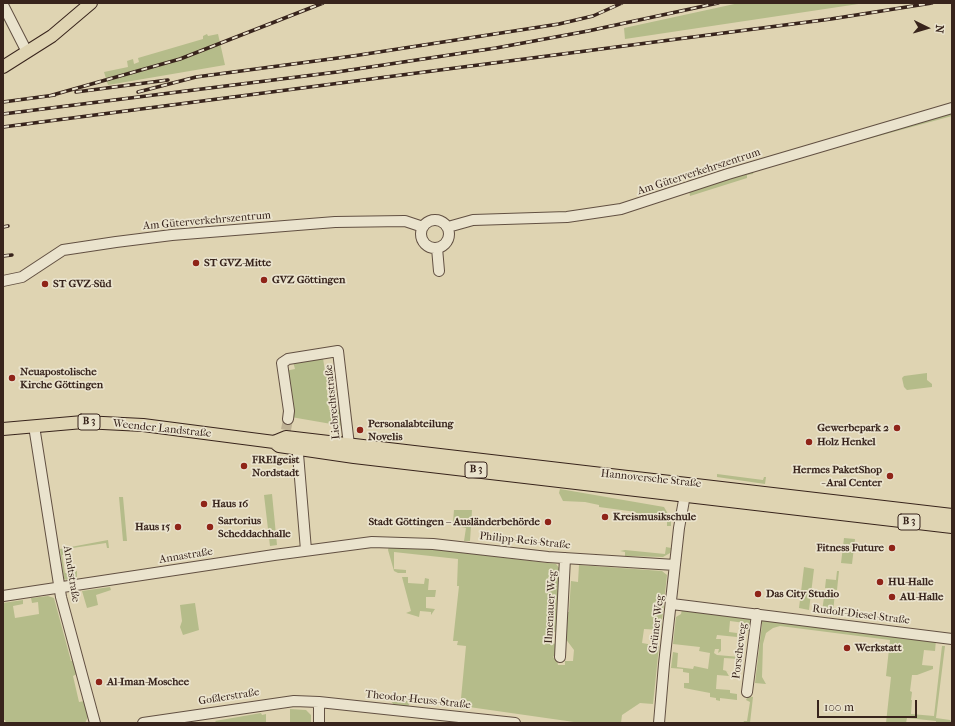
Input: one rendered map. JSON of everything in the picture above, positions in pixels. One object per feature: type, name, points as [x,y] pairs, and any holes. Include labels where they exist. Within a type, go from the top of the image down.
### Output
[{"type":"main road","points":[[3,67],[52,36],[91,3]]},
{"type":"main road","name":"Weender Landstraße","points":[[3,429],[83,422],[128,424],[274,442],[280,446],[299,447],[349,445]]},
{"type":"main road","name":"Weender Landstraße","points":[[274,442],[286,434],[299,447],[354,456]]},
{"type":"main road","name":"Hannoversche Straße","points":[[349,445],[685,482],[952,515]]},
{"type":"main road","name":"Hannoversche Straße","points":[[354,456],[952,527]]},
{"type":"street","points":[[3,5],[27,52]]},
{"type":"street","name":"Am Güterverkehrszentrum","points":[[448,227],[476,219],[571,216],[621,209],[721,176],[952,108]]},
{"type":"street","points":[[437,220],[443,222],[448,227],[450,235],[448,241],[443,246],[430,248],[424,243],[421,233],[427,222],[437,220]]},
{"type":"street","name":"Am Güterverkehrszentrum","points":[[3,282],[22,277],[63,250],[100,244],[172,235],[335,222],[405,221],[423,227]]},
{"type":"street","points":[[437,248],[439,271]]},
{"type":"street","name":"Liebrechtstraße","points":[[288,419],[289,411],[282,363],[288,359],[338,351],[349,445]]},
{"type":"street","name":"Arndtstraße","points":[[34,426],[61,597],[95,723]]},
{"type":"street","points":[[299,447],[297,462],[306,550]]},
{"type":"street","name":"Grüner Weg","points":[[659,723],[664,664],[676,566],[679,528],[678,520],[685,482]]},
{"type":"street","name":"Annastraße","points":[[3,596],[306,550],[372,542]]},
{"type":"street","name":"Philipp-Reis-Straße","points":[[372,542],[433,544],[565,558],[676,566]]},
{"type":"street","name":"Ilmenauer Weg","points":[[560,656],[565,558]]},
{"type":"street","name":"Rudolf-Diesel-Straße","points":[[672,604],[952,639]]},
{"type":"street","name":"Porscheweg","points":[[747,692],[757,614]]},
{"type":"street","name":"Goßlerstraße","points":[[143,723],[276,702],[319,702]]},
{"type":"street","points":[[319,702],[319,723]]},
{"type":"street","name":"Theodor-Heuss-Straße","points":[[319,702],[515,723]]},
{"type":"green space","points":[[739,3],[865,3],[625,39],[624,28]]},
{"type":"green space","points":[[207,34],[208,36],[218,34],[225,65],[108,85],[104,72],[128,67],[127,61],[133,59],[134,64],[139,62],[138,58],[203,39],[203,36]]},
{"type":"green space","points":[[952,112],[952,116],[754,170],[896,127]]},
{"type":"green space","points":[[754,170],[753,174],[747,175],[747,178],[690,196],[689,190]]},
{"type":"green space","points":[[323,358],[325,372],[331,372],[333,381],[326,382],[329,410],[341,409],[343,426],[291,417],[285,371],[295,369],[293,362]]},
{"type":"green space","points":[[927,373],[927,380],[932,384],[932,387],[907,390],[904,387],[902,378],[904,376]]},
{"type":"green space","points":[[717,474],[763,480],[764,477],[766,477],[765,484],[717,477]]},
{"type":"green space","points":[[560,489],[664,507],[671,519],[671,526],[667,526],[667,518],[636,515],[636,512],[599,507],[599,505],[585,502],[563,501],[559,493]]},
{"type":"green space","points":[[272,494],[277,545],[270,546],[264,495]]},
{"type":"green space","points":[[119,497],[123,497],[127,541],[123,541]]},
{"type":"green space","points":[[454,510],[472,510],[470,541],[464,541],[466,528],[461,527],[462,523],[453,522]]},
{"type":"green space","points":[[844,538],[855,539],[852,564],[841,563]]},
{"type":"green space","points":[[108,540],[109,548],[107,548],[106,543],[66,549],[66,554],[62,555],[65,573],[77,571],[77,576],[76,579],[64,579],[60,549]]},
{"type":"green space","points":[[389,546],[432,549],[556,564],[560,569],[557,632],[548,631],[548,643],[558,644],[557,653],[553,657],[557,661],[558,665],[565,665],[565,661],[573,661],[574,650],[565,638],[567,612],[569,612],[571,581],[578,582],[579,565],[662,571],[667,575],[661,630],[644,629],[642,643],[659,646],[653,704],[640,703],[622,715],[621,723],[581,723],[469,707],[466,709],[460,709],[466,646],[457,645],[458,641],[453,641],[459,586],[457,586],[458,559],[394,552],[394,569],[406,570],[406,573],[398,573],[394,571],[388,550]]},
{"type":"green space","points":[[666,547],[671,548],[670,553],[663,557],[625,556],[625,552],[620,551],[625,550],[665,554]]},
{"type":"green space","points":[[804,567],[814,569],[809,610],[799,608]]},
{"type":"green space","points":[[837,571],[839,571],[837,590],[825,588],[826,579],[836,580]]},
{"type":"green space","points":[[402,577],[408,577],[408,583],[424,584],[425,578],[429,579],[428,590],[436,590],[435,597],[426,597],[426,608],[435,609],[431,615],[431,612],[420,611],[419,617],[406,613],[411,611]]},
{"type":"green space","points":[[110,587],[111,590],[96,595],[98,605],[87,608],[82,591]]},
{"type":"green space","points":[[825,591],[835,592],[833,613],[822,611]]},
{"type":"green space","points":[[48,596],[54,598],[71,661],[74,661],[77,674],[73,676],[79,702],[84,701],[88,717],[85,723],[6,723],[5,720],[3,720],[3,603],[23,600],[23,604],[13,606],[15,618],[39,614],[38,602],[32,603],[31,598]]},
{"type":"green space","points":[[195,603],[199,630],[183,635],[180,627],[182,621],[180,605]]},
{"type":"green space","points":[[682,609],[751,618],[750,631],[744,631],[745,623],[730,621],[729,632],[737,633],[737,637],[717,635],[716,639],[721,639],[721,651],[718,653],[719,649],[715,649],[714,653],[717,655],[740,657],[740,659],[724,658],[723,670],[730,672],[726,671],[729,676],[717,675],[716,689],[730,690],[730,693],[737,694],[737,700],[720,698],[720,701],[716,700],[716,698],[710,697],[710,693],[684,688],[684,683],[689,683],[689,673],[683,672],[683,669],[671,668],[673,652],[678,653],[677,667],[693,669],[694,666],[708,669],[710,653],[699,651],[700,647],[673,644],[676,617],[681,614]]},
{"type":"green space","points":[[763,619],[936,640],[935,651],[924,650],[922,665],[933,666],[933,669],[917,675],[912,675],[910,691],[912,692],[911,714],[934,716],[942,646],[945,646],[936,718],[950,720],[952,723],[936,723],[936,721],[907,718],[906,723],[886,723],[891,677],[886,676],[890,640],[780,626],[773,628],[766,633],[763,644],[762,677],[766,684],[755,683],[762,624],[760,624],[760,621]]},
{"type":"green space","points":[[405,695],[407,701],[411,700],[408,707],[395,706],[390,700]]},
{"type":"green space","points":[[748,696],[753,697],[750,723],[743,723],[744,721],[747,721],[750,702],[746,700]]},
{"type":"green space","points":[[290,709],[306,710],[311,715],[311,723],[290,723]]},
{"type":"green space","points":[[261,713],[262,715],[266,714],[266,723],[217,723],[215,721]]},
{"type":"tunnel","points":[[286,430],[288,419]]},
{"type":"railway","points":[[49,96],[180,59],[323,3]]},
{"type":"railway","points":[[138,92],[196,77],[353,56],[559,24],[593,16],[622,3]]},
{"type":"railway","points":[[3,114],[337,72],[496,48],[588,31],[718,3]]},
{"type":"railway","points":[[3,127],[831,19],[932,3]]},
{"type":"railway","points":[[76,92],[168,80]]},
{"type":"railway","points":[[3,102],[55,95]]},
{"type":"railway","points":[[3,227],[8,226]]},
{"type":"railway","points":[[3,256],[12,255]]},
{"type":"place","name":"ST GVZ-Mitte","points":[[196,263]]},
{"type":"place","name":"GVZ Göttingen","points":[[264,280]]},
{"type":"place","name":"ST GVZ-Süd","points":[[45,284]]},
{"type":"place","name":"Neuapostolische Kirche Göttingen","points":[[12,378]]},
{"type":"place","name":"Gewerbepark 2","points":[[897,428]]},
{"type":"place","name":"Personalabteilung Novelis","points":[[360,430]]},
{"type":"place","name":"Holz Henkel","points":[[809,442]]},
{"type":"place","name":"FREIgeist Nordstadt","points":[[244,466]]},
{"type":"place","name":"Hermes PaketShop - Aral Center","points":[[890,476]]},
{"type":"place","name":"Haus 16","points":[[204,504]]},
{"type":"place","name":"Kreismusikschule","points":[[605,517]]},
{"type":"place","name":"Stadt Göttingen – Ausländerbehörde","points":[[548,522]]},
{"type":"place","name":"Haus 15","points":[[178,527]]},
{"type":"place","name":"Sartorius Scheddachhalle","points":[[210,527]]},
{"type":"place","name":"Fitness Future","points":[[892,548]]},
{"type":"place","name":"HU-Halle","points":[[880,582]]},
{"type":"place","name":"Das City Studio","points":[[758,594]]},
{"type":"place","name":"AU-Halle","points":[[892,597]]},
{"type":"place","name":"Werkstatt","points":[[847,648]]},
{"type":"place","name":"Al-Iman-Moschee","points":[[99,682]]}]
